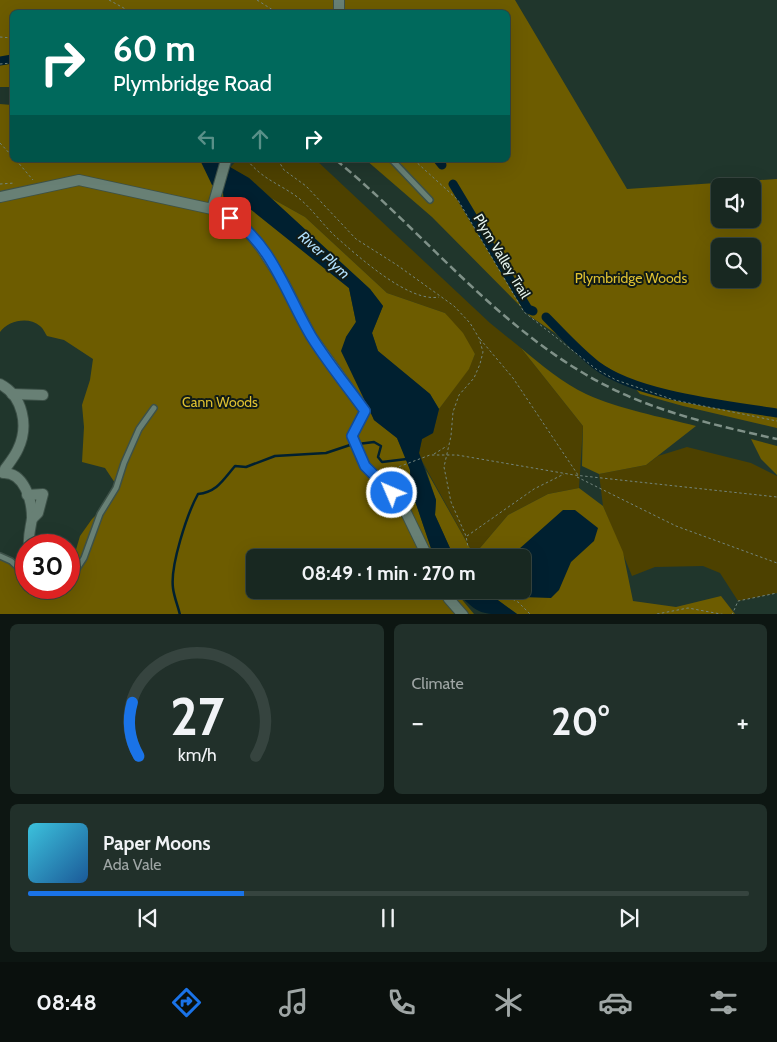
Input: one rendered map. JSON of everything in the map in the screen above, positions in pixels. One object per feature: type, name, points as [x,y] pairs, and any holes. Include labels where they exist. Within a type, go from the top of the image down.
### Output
[{"type":"street","points":[[212,209],[225,162]]},
{"type":"street","points":[[0,197],[79,180],[212,209],[229,221],[243,225],[262,249],[284,283],[312,336],[365,411],[352,436],[365,466],[401,502],[424,549]]},
{"type":"street","points":[[0,384],[8,388],[23,415],[24,430],[18,449],[3,473]]},
{"type":"street","points":[[12,394],[43,395]]},
{"type":"street","points":[[0,457],[3,459],[3,473]]},
{"type":"street","points":[[3,473],[17,476],[24,485],[32,519],[30,534]]},
{"type":"street","points":[[27,495],[43,494],[38,513],[32,519]]},
{"type":"street","points":[[449,599],[463,614]]},
{"type":"lane","points":[[394,162],[430,200]]},
{"type":"lane","points":[[80,564],[84,558],[100,514],[116,488],[124,463],[139,430],[154,408]]},
{"type":"lane","points":[[0,556],[15,565]]},
{"type":"path","points":[[109,0],[127,10]]},
{"type":"path","points":[[257,0],[273,10]]},
{"type":"path","points":[[0,144],[10,154]]},
{"type":"path","points":[[18,162],[40,189]]},
{"type":"path","points":[[250,162],[259,174],[297,197],[335,236],[384,275],[404,289],[416,294],[433,298],[440,297]]},
{"type":"path","points":[[279,162],[284,170],[306,186],[356,239],[397,265],[454,306],[470,323],[479,338],[513,378],[579,476]]},
{"type":"path","name":"Plym Valley Trail","points":[[416,162],[458,200],[524,312],[596,368],[616,380],[674,400],[777,421]]},
{"type":"path","points":[[468,549],[466,536],[451,502],[444,467],[451,436],[452,412],[459,395],[474,378],[480,364],[483,352],[479,338]]},
{"type":"path","points":[[395,468],[431,455],[448,445]]},
{"type":"path","points":[[431,455],[457,455],[579,476],[777,498]]},
{"type":"path","points":[[466,536],[534,489],[565,474]]},
{"type":"path","points":[[574,475],[676,526],[777,563]]},
{"type":"path","points":[[732,614],[738,601],[777,593]]},
{"type":"path","points":[[512,599],[531,614]]},
{"type":"path","points":[[652,614],[688,608],[726,614]]},
{"type":"shaded area","points":[[235,162],[318,162],[490,323],[521,348],[583,426],[579,488],[548,494],[508,515],[479,549],[471,549],[419,453],[422,439],[433,433],[439,409],[469,368],[475,354],[445,313],[387,293],[305,217],[271,198],[249,178],[230,168]]},
{"type":"shaded area","points":[[687,447],[751,463],[777,476],[777,593],[738,601],[720,573],[703,566],[655,567],[632,576],[603,506],[599,474],[646,465],[658,456]]},
{"type":"green space","name":"Plymbridge Woods","points":[[0,0],[515,0],[627,189],[711,183],[711,228],[761,228],[761,180],[777,179],[777,428],[640,394],[627,379],[531,317],[432,217],[368,162],[510,162],[510,10],[10,10],[10,87],[0,87]]},
{"type":"green space","name":"Cann Woods","points":[[0,104],[10,105],[10,162],[201,162],[223,191],[224,202],[244,204],[349,288],[356,322],[346,337],[374,420],[397,438],[406,458],[410,470],[411,489],[431,549],[246,549],[246,599],[462,599],[474,614],[0,614],[0,557],[15,563],[15,599],[80,599],[80,536],[92,519],[108,503],[115,483],[105,468],[82,462],[84,427],[82,405],[90,380],[93,359],[64,340],[47,336],[41,327],[30,321],[18,321],[0,332]]},
{"type":"green space","points":[[271,198],[305,217],[387,293],[445,313],[463,333],[475,354],[469,369],[439,409],[430,394],[378,351],[372,333],[383,306],[370,289]]},
{"type":"green space","points":[[521,348],[544,367],[586,394],[626,408],[696,426],[646,465],[599,474],[582,466],[583,426]]},
{"type":"green space","points":[[751,439],[777,446],[777,475],[761,459]]},
{"type":"green space","points":[[426,470],[471,549],[450,549],[435,515],[436,500]]},
{"type":"green space","points":[[579,488],[603,506],[623,552],[633,601],[676,607],[721,596],[735,614],[517,614],[496,599],[531,599],[531,549],[479,549],[508,515],[548,494]]},
{"type":"water","name":"River Plym","points":[[201,162],[221,162],[249,178],[370,289],[383,306],[372,333],[378,351],[430,394],[439,409],[433,433],[422,439],[419,453],[436,500],[435,515],[450,549],[431,549],[411,489],[410,470],[397,438],[374,420],[341,351],[346,337],[356,322],[349,288],[244,204],[224,202],[223,191],[212,185]]},
{"type":"water","points":[[563,510],[575,510],[598,528],[594,541],[571,562],[559,590],[551,598],[531,597],[531,549],[519,549]]},
{"type":"water","points":[[464,599],[496,599],[517,614],[481,612]]},
{"type":"waterway","points":[[0,61],[10,59]]},
{"type":"waterway","points":[[453,184],[528,309],[533,311]]},
{"type":"waterway","points":[[546,317],[576,348],[613,376],[658,392],[683,398],[777,413]]},
{"type":"waterway","points":[[358,444],[374,442],[381,446],[378,457],[382,462],[407,459]]},
{"type":"waterway","points":[[180,614],[173,588],[174,567],[184,527],[198,494],[215,488],[235,466],[246,467],[275,456],[326,453],[353,444]]},
{"type":"railway","points":[[338,162],[369,188],[495,308],[563,361],[601,383],[643,402],[687,417],[777,439]]},
{"type":"route","points":[[230,218],[243,225],[262,249],[284,283],[312,336],[365,411],[352,436],[365,466],[392,493]]}]
